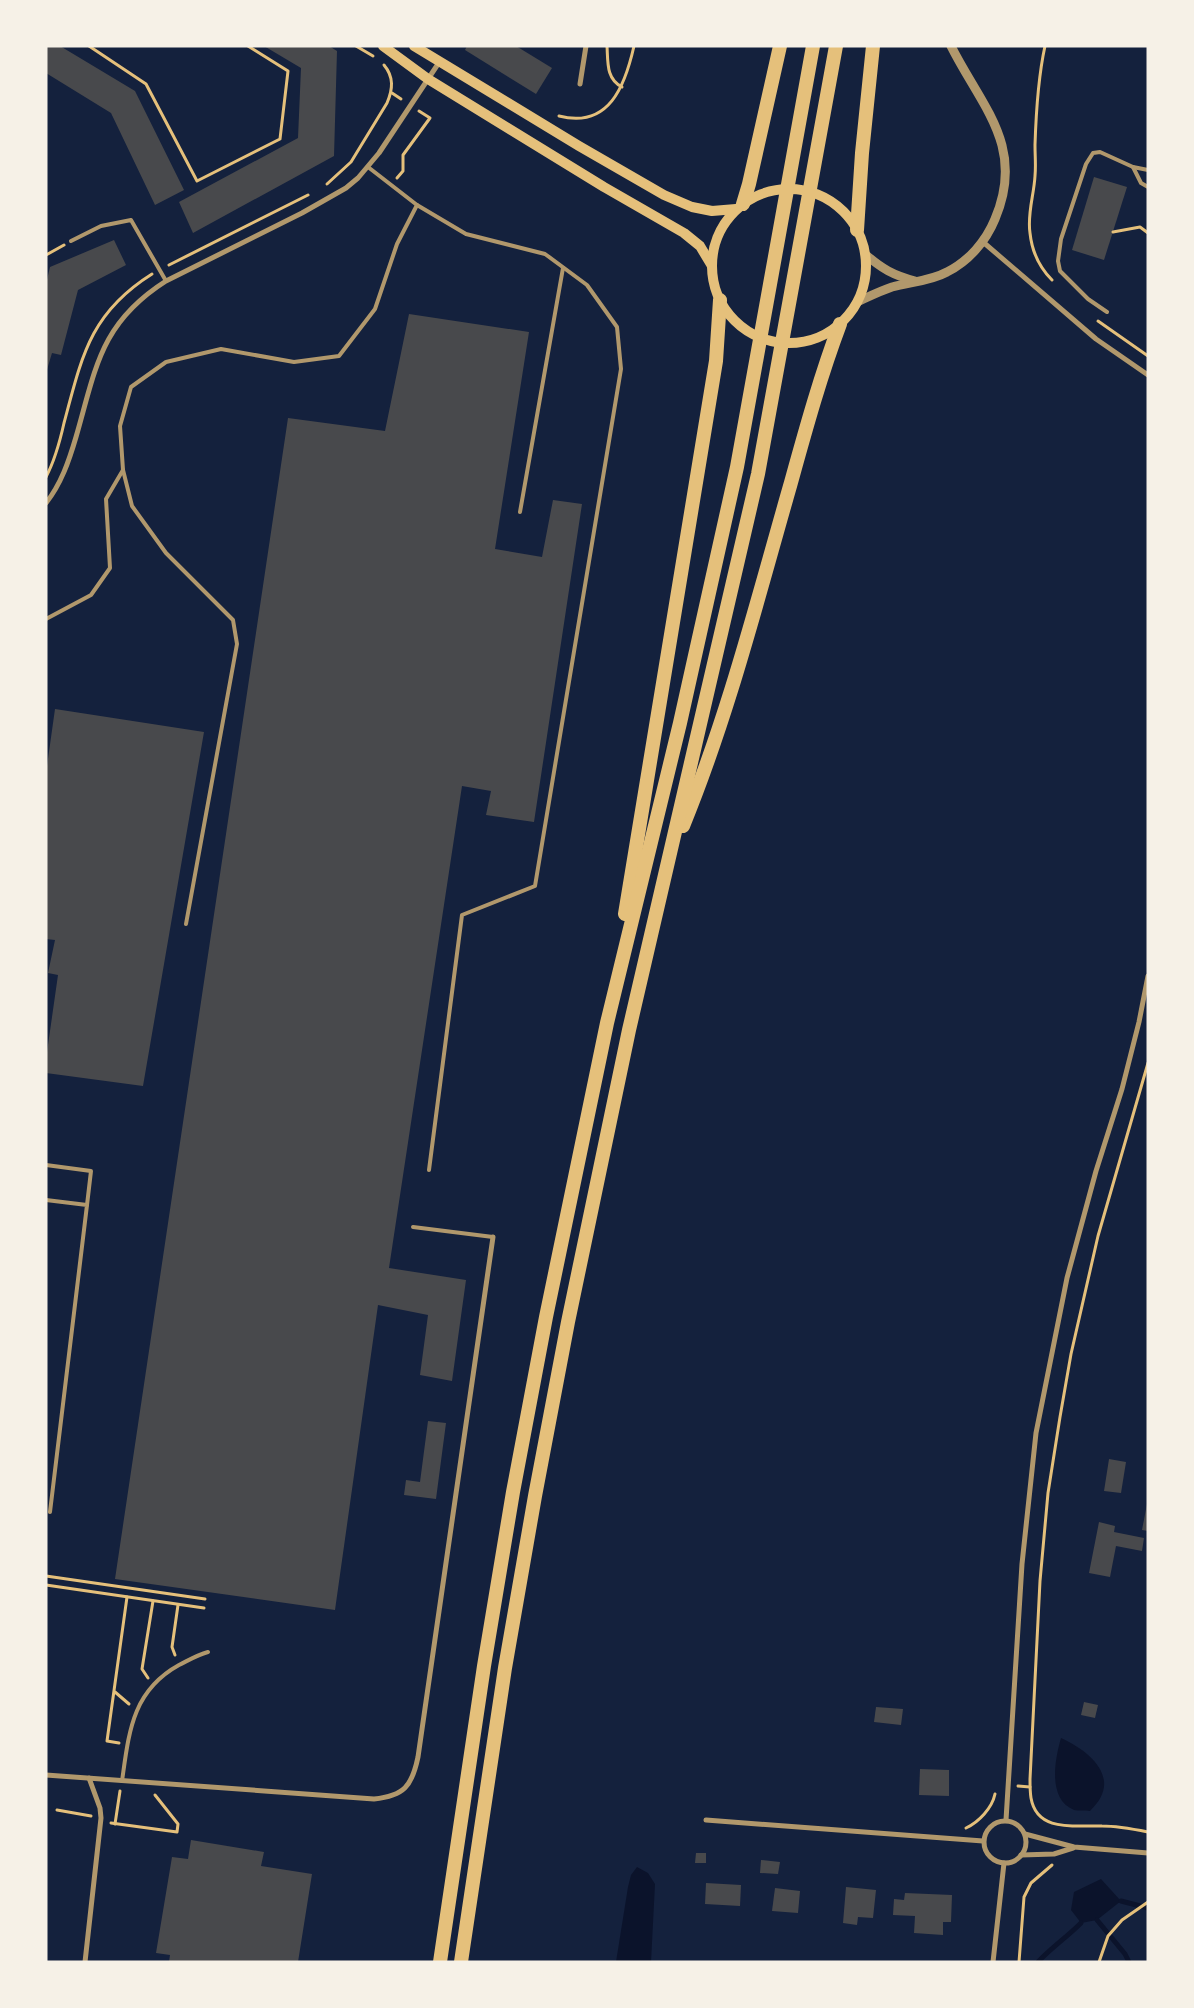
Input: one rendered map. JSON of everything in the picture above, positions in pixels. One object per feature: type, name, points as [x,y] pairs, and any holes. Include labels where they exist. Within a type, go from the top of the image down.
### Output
[{"type":"highway","points":[[740,207],[749,184],[780,46]]},
{"type":"highway","points":[[440,1962],[512,1492],[607,1024],[680,723],[737,467],[814,46]]},
{"type":"highway","points":[[461,1962],[505,1668],[534,1496],[598,1172],[758,474],[836,46]]},
{"type":"highway","points":[[857,230],[862,153],[873,46]]},
{"type":"highway","points":[[607,1024],[716,361],[720,300]]},
{"type":"highway","points":[[667,866],[707,767],[734,683],[817,392],[840,324]]},
{"type":"main road","points":[[384,46],[428,79],[604,187],[684,233],[700,246],[712,266]]},
{"type":"main road","points":[[414,46],[578,146],[664,195],[692,207],[712,211],[740,207]]},
{"type":"main road","points":[[781,189],[798,189],[822,196],[837,205],[848,216],[857,230],[865,254],[865,279],[857,302],[840,324],[824,335],[815,339],[790,343],[766,340],[748,331],[732,318],[720,300],[714,284],[712,266],[713,250],[718,235],[726,221],[740,207],[756,196],[781,189]]},
{"type":"street","points":[[580,84],[586,46]]},
{"type":"street","points":[[857,302],[891,288],[936,277],[948,272],[973,254],[993,225],[1003,194],[1005,180],[1002,144],[988,109],[951,46]]},
{"type":"street","points":[[46,503],[58,485],[69,458],[97,363],[105,344],[115,326],[130,308],[166,281],[330,199],[346,188],[368,167],[440,61]]},
{"type":"street","points":[[983,242],[1096,339],[1148,375]]},
{"type":"street","points":[[865,254],[893,275],[915,281]]},
{"type":"street","points":[[1006,1820],[1022,1564],[1036,1433],[1067,1278],[1096,1171],[1128,1066],[1148,976]]},
{"type":"street","points":[[46,1774],[374,1799],[386,1798],[406,1788],[412,1780],[419,1748],[494,1237]]},
{"type":"street","points":[[85,1962],[101,1818],[100,1808],[89,1778]]},
{"type":"street","points":[[706,1820],[983,1841]]},
{"type":"street","points":[[1006,1820],[1014,1822],[1021,1827],[1025,1834],[1026,1842],[1021,1856],[1016,1860],[1004,1863],[987,1854],[983,1841],[984,1834],[993,1824],[1006,1820]]},
{"type":"street","points":[[1025,1834],[1074,1847],[1148,1853]]},
{"type":"street","points":[[1021,1856],[1054,1854],[1074,1847]]},
{"type":"street","points":[[993,1962],[1004,1863]]},
{"type":"lane","points":[[1107,312],[1088,299],[1060,271],[1058,261],[1059,246],[1086,164],[1093,153],[1100,152],[1133,167],[1148,170]]},
{"type":"lane","points":[[368,167],[417,205],[466,234],[545,254],[587,285],[617,327],[621,369],[535,886],[462,915],[429,1170]]},
{"type":"lane","points":[[1133,167],[1141,183],[1148,187]]},
{"type":"lane","points":[[186,924],[237,644],[233,620],[166,554],[132,506],[123,470],[120,426],[131,387],[166,362],[221,349],[294,362],[339,356],[375,309],[397,244],[417,205]]},
{"type":"lane","points":[[71,242],[101,226],[131,220],[166,281]]},
{"type":"lane","points":[[520,512],[563,268]]},
{"type":"lane","points":[[46,619],[91,594],[110,568],[106,499],[123,470]]},
{"type":"lane","points":[[46,1165],[91,1171],[50,1512]]},
{"type":"lane","points":[[46,1200],[87,1205]]},
{"type":"lane","points":[[414,1227],[494,1237]]},
{"type":"lane","points":[[122,1781],[132,1722],[152,1685],[164,1673],[198,1655],[208,1652]]},
{"type":"path","points":[[88,46],[95,48],[146,84],[197,181],[280,139],[288,71],[248,46]]},
{"type":"path","points":[[356,46],[374,57]]},
{"type":"path","points":[[607,46],[611,79],[615,84],[622,87]]},
{"type":"path","points":[[558,116],[579,119],[600,112],[610,104],[622,87],[629,69],[634,46]]},
{"type":"path","points":[[392,93],[430,118],[403,155],[402,171],[392,185]]},
{"type":"path","points":[[1112,232],[1140,228],[1148,233]]},
{"type":"path","points":[[46,254],[71,242]]},
{"type":"path","points":[[1148,1063],[1098,1236],[1071,1354],[1060,1417],[1048,1492],[1040,1582],[1030,1743],[1031,1798],[1034,1808],[1046,1822],[1057,1825],[1110,1826],[1148,1832]]},
{"type":"path","points":[[46,1576],[205,1600]]},
{"type":"path","points":[[46,1585],[204,1608]]},
{"type":"path","points":[[127,1597],[107,1741],[127,1744]]},
{"type":"path","points":[[152,1685],[142,1669],[154,1601]]},
{"type":"path","points":[[178,1605],[172,1646],[178,1666]]},
{"type":"path","points":[[115,1692],[137,1711]]},
{"type":"path","points":[[115,1824],[122,1781]]},
{"type":"path","points":[[57,1810],[101,1818],[115,1824],[178,1832],[178,1824],[146,1782]]},
{"type":"path","points":[[959,1840],[964,1828],[980,1819],[990,1806],[995,1797],[996,1785],[1030,1787]]},
{"type":"path","points":[[1056,1841],[1057,1825]]},
{"type":"path","points":[[1019,1962],[1024,1897],[1031,1883],[1052,1866],[1054,1854]]},
{"type":"path","points":[[1099,1962],[1108,1936],[1122,1920],[1148,1902]]},
{"type":"water","points":[[1061,1738],[1083,1751],[1092,1759],[1100,1768],[1104,1778],[1104,1788],[1100,1800],[1090,1811],[1074,1810],[1065,1805],[1056,1788],[1055,1767]]},
{"type":"water","points":[[637,1867],[648,1873],[655,1884],[651,1962],[616,1962],[628,1887],[631,1875]]},
{"type":"water","points":[[1101,1879],[1121,1901],[1097,1920],[1081,1923],[1071,1910],[1074,1892]]},
{"type":"building","points":[[46,46],[60,46],[135,91],[184,190],[155,205],[111,113],[46,73]]},
{"type":"building","points":[[264,46],[329,46],[337,51],[334,156],[193,233],[179,202],[298,138],[301,68]]},
{"type":"building","points":[[467,46],[516,46],[552,68],[536,94],[465,50]]},
{"type":"building","points":[[1094,177],[1127,187],[1104,260],[1072,250]]},
{"type":"building","points":[[114,240],[126,265],[78,290],[61,355],[52,353],[46,373],[46,284],[50,267]]},
{"type":"building","points":[[409,314],[529,332],[495,549],[542,557],[553,500],[582,504],[534,822],[486,815],[491,791],[462,786],[389,1268],[466,1280],[452,1381],[420,1375],[428,1315],[378,1305],[335,1610],[115,1579],[288,418],[385,431]]},
{"type":"building","points":[[55,709],[204,732],[143,1086],[46,1073],[46,1059],[58,975],[48,973],[55,940],[46,939],[46,773]]},
{"type":"building","points":[[428,1421],[446,1423],[436,1499],[404,1495],[406,1480],[420,1482]]},
{"type":"building","points":[[1109,1459],[1126,1462],[1121,1493],[1104,1491]]},
{"type":"building","points":[[1148,1504],[1148,1531],[1142,1530]]},
{"type":"building","points":[[1099,1522],[1115,1526],[1114,1532],[1144,1538],[1142,1551],[1116,1546],[1110,1577],[1089,1573]]},
{"type":"building","points":[[1084,1702],[1098,1705],[1095,1718],[1081,1715]]},
{"type":"building","points":[[876,1707],[903,1709],[901,1725],[874,1722]]},
{"type":"building","points":[[920,1769],[949,1770],[949,1796],[919,1795]]},
{"type":"building","points":[[191,1840],[264,1852],[261,1866],[312,1874],[298,1962],[169,1962],[170,1955],[156,1953],[172,1857],[188,1859]]},
{"type":"building","points":[[696,1853],[706,1853],[706,1863],[695,1863]]},
{"type":"building","points":[[761,1860],[780,1862],[778,1874],[760,1873]]},
{"type":"building","points":[[706,1883],[741,1885],[740,1906],[705,1904]]},
{"type":"building","points":[[846,1887],[876,1890],[873,1918],[858,1917],[857,1925],[843,1923]]},
{"type":"building","points":[[775,1888],[800,1891],[798,1913],[772,1911]]},
{"type":"building","points":[[905,1893],[952,1895],[951,1922],[943,1922],[943,1935],[914,1933],[915,1916],[893,1915],[894,1899],[904,1900]]},
{"type":"waterway","points":[[1121,1901],[1148,1908]]},
{"type":"waterway","points":[[1097,1920],[1125,1954],[1129,1962]]},
{"type":"waterway","points":[[1038,1962],[1081,1923]]}]
